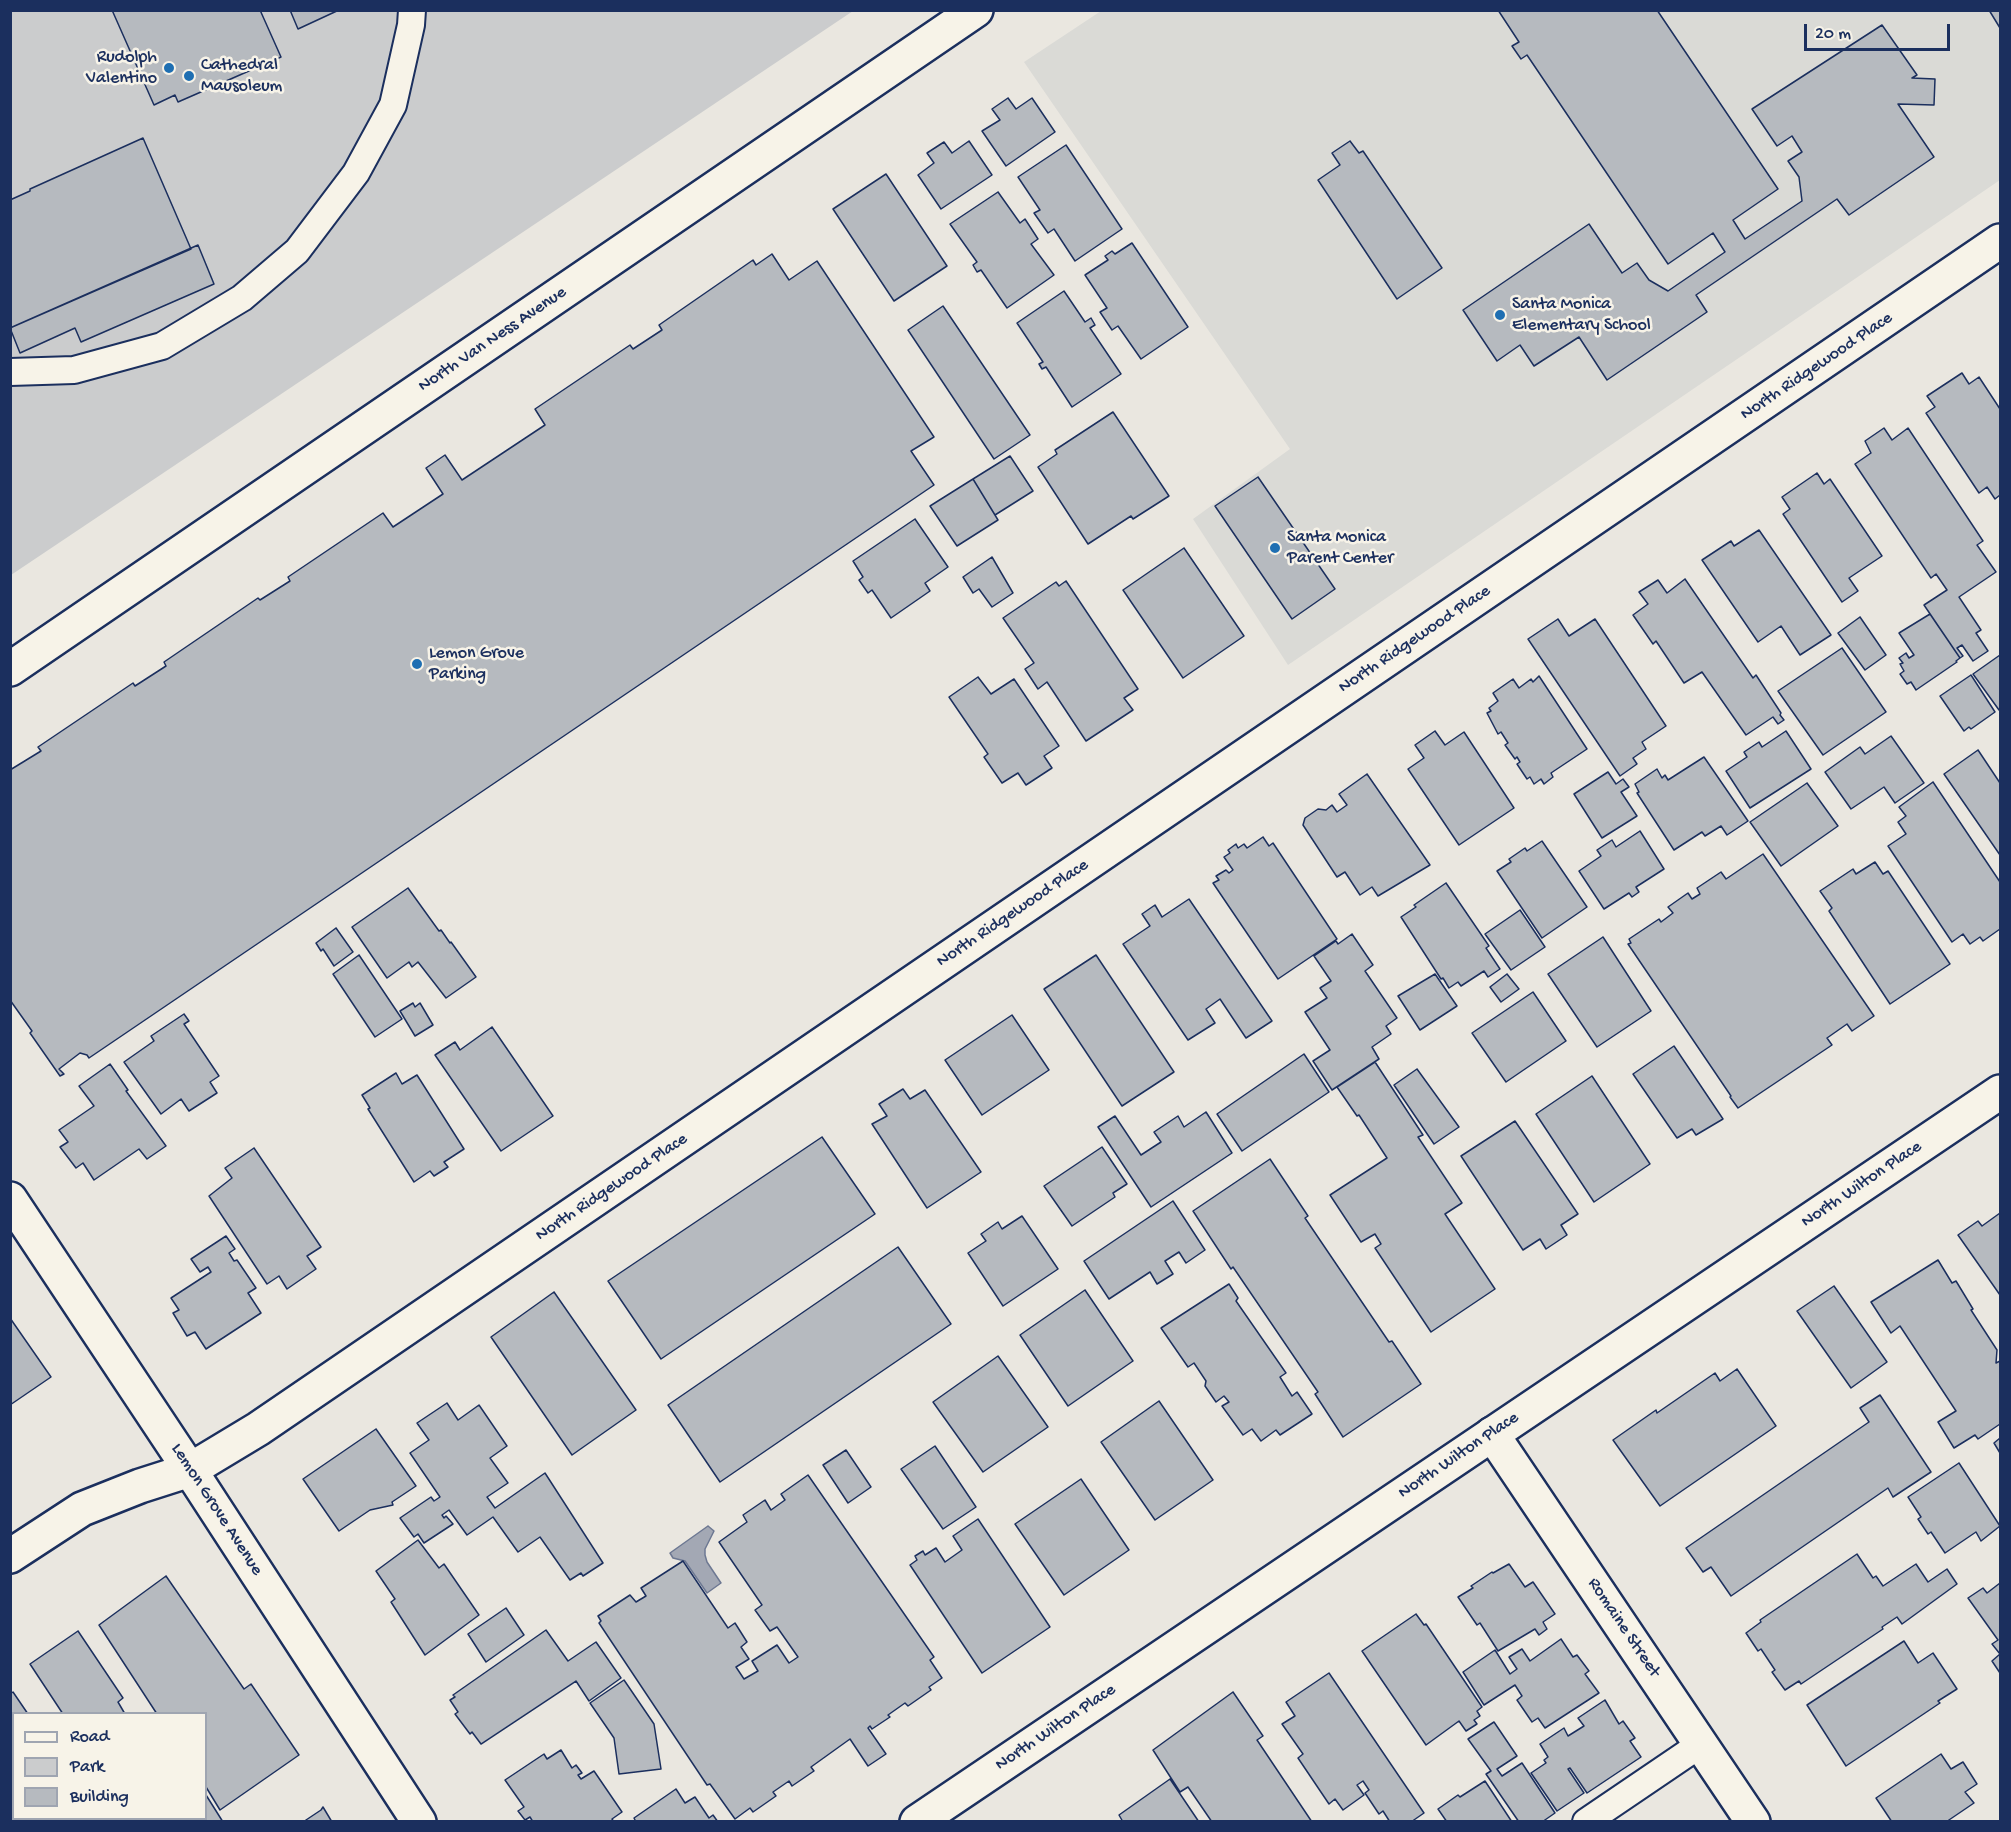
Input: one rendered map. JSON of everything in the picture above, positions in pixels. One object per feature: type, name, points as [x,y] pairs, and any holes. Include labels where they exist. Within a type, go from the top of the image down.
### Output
[{"type":"street","name":"North Van Ness Avenue","points":[[10,669],[976,10]]},
{"type":"street","name":"North Ridgewood Place","points":[[10,1556],[82,1509],[140,1486],[190,1470],[258,1429],[2001,242]]},
{"type":"street","name":"North Wilton Place","points":[[917,1821],[2001,1092]]},
{"type":"street","name":"Lemon Grove Avenue","points":[[10,1199],[419,1821]]},
{"type":"street","name":"Romaine Street","points":[[1492,1434],[1753,1821]]},
{"type":"lane","points":[[10,372],[74,370],[162,346],[242,298],[297,250],[356,173],[393,105],[411,26],[412,10]]},
{"type":"lane","points":[[1586,1821],[1701,1744]]},
{"type":"shaded area","name":"Santa Monica Elementary School","points":[[1101,11],[2000,11],[2000,180],[1288,665],[1193,519],[1290,449],[1024,62]]},
{"type":"shaded area","points":[[708,1526],[714,1531],[705,1549],[705,1555],[721,1583],[707,1593],[685,1561],[673,1558],[670,1553]]},
{"type":"green space","points":[[11,11],[853,11],[11,575]]},
{"type":"building","name":"Cathedral Mausoleum","points":[[112,10],[260,10],[281,57],[178,102],[175,95],[154,105]]},
{"type":"building","name":"Cathedral Mausoleum","points":[[290,10],[339,10],[298,29]]},
{"type":"building","points":[[1498,10],[1657,10],[1778,189],[1733,220],[1745,239],[1802,201],[1799,177],[1788,161],[1802,152],[1792,136],[1777,146],[1752,109],[1882,25],[1917,75],[1912,78],[1935,79],[1934,105],[1898,104],[1934,157],[1849,215],[1837,199],[1696,295],[1707,312],[1607,380],[1579,337],[1534,366],[1520,345],[1497,361],[1463,310],[1589,224],[1622,273],[1637,263],[1649,280],[1668,291],[1725,252],[1713,233],[1668,264],[1527,55],[1521,59],[1512,46],[1519,42]]},
{"type":"building","points":[[1989,10],[2000,10],[2000,28]]},
{"type":"building","points":[[1008,98],[1016,109],[1032,98],[1055,132],[1006,166],[982,131],[1000,120],[992,109]]},
{"type":"building","points":[[143,138],[191,249],[10,328],[10,200]]},
{"type":"building","points":[[969,141],[992,175],[941,209],[918,175],[934,163],[927,153],[944,142],[952,153]]},
{"type":"building","points":[[1350,141],[1359,153],[1363,151],[1442,268],[1397,299],[1318,180],[1340,165],[1332,153]]},
{"type":"building","points":[[1066,145],[1122,229],[1075,261],[1054,229],[1048,233],[1034,213],[1040,210],[1018,177]]},
{"type":"building","points":[[886,174],[947,266],[894,301],[833,209]]},
{"type":"building","points":[[998,192],[1020,223],[1025,219],[1038,239],[1031,244],[1054,275],[1007,308],[981,270],[977,272],[973,265],[977,262],[950,224]]},
{"type":"building","points":[[1132,243],[1188,327],[1141,359],[1118,326],[1112,330],[1100,312],[1107,308],[1085,275],[1108,260],[1105,256],[1112,251],[1115,254]]},
{"type":"building","points":[[198,245],[214,284],[81,342],[75,328],[20,353],[10,328]]},
{"type":"building","name":"Lemon Grove Parking","points":[[772,254],[789,280],[817,261],[934,437],[911,451],[934,485],[89,1058],[80,1053],[59,1069],[64,1074],[60,1076],[10,1000],[10,770],[41,751],[38,747],[133,683],[135,686],[166,666],[164,662],[258,598],[260,600],[290,581],[288,577],[383,513],[393,527],[443,494],[426,468],[445,455],[462,480],[545,425],[535,409],[630,345],[633,349],[662,330],[659,325],[753,260],[756,265]]},
{"type":"building","points":[[1064,291],[1085,322],[1091,318],[1095,325],[1090,328],[1121,374],[1072,407],[1046,367],[1042,369],[1039,364],[1043,362],[1017,323]]},
{"type":"building","points":[[943,306],[1030,435],[994,459],[908,330]]},
{"type":"building","points":[[1962,373],[1969,384],[1979,377],[2000,409],[2000,495],[1995,499],[1987,487],[1979,493],[1926,413],[1935,407],[1927,396]]},
{"type":"building","points":[[1113,412],[1169,496],[1133,519],[1131,516],[1088,544],[1038,467],[1057,454],[1055,450]]},
{"type":"building","points":[[1884,428],[1892,440],[1908,428],[1983,541],[1977,545],[1996,572],[1959,597],[1981,630],[1976,633],[1988,651],[1973,661],[1962,645],[1957,648],[1963,656],[1960,658],[1924,605],[1947,590],[1936,574],[1931,578],[1855,464],[1871,453],[1865,441]]},
{"type":"building","points":[[1010,456],[1033,491],[995,515],[973,479]]},
{"type":"building","points":[[1817,473],[1824,484],[1830,479],[1882,556],[1849,578],[1858,591],[1842,602],[1783,514],[1790,509],[1782,497]]},
{"type":"building","name":"Santa Monica Parent Center","points":[[1258,477],[1335,589],[1292,619],[1215,506]]},
{"type":"building","points":[[973,479],[998,520],[957,546],[930,506]]},
{"type":"building","points":[[915,519],[948,567],[925,583],[930,591],[891,618],[872,590],[868,593],[859,580],[863,577],[853,561]]},
{"type":"building","points":[[1759,530],[1831,635],[1800,655],[1781,626],[1758,642],[1702,560],[1731,541],[1734,546]]},
{"type":"building","points":[[1184,548],[1244,636],[1183,678],[1123,590]]},
{"type":"building","points":[[992,557],[1013,593],[992,607],[979,589],[973,593],[963,577]]},
{"type":"building","points":[[1685,579],[1753,678],[1756,675],[1784,720],[1778,724],[1773,717],[1746,735],[1702,672],[1684,683],[1656,641],[1653,644],[1633,615],[1648,604],[1639,592],[1658,580],[1667,593]]},
{"type":"building","points":[[1066,581],[1138,689],[1124,698],[1133,710],[1086,741],[1047,682],[1038,689],[1025,669],[1034,663],[1003,618],[1056,582],[1059,586]]},
{"type":"building","points":[[1930,614],[1960,658],[1916,690],[1911,682],[1907,684],[1900,674],[1904,671],[1900,664],[1903,663],[1899,658],[1906,653],[1909,658],[1914,655],[1899,633]]},
{"type":"building","points":[[1860,617],[1886,655],[1865,670],[1838,633]]},
{"type":"building","points":[[1558,619],[1569,636],[1595,619],[1666,726],[1642,742],[1646,749],[1633,758],[1637,764],[1620,776],[1528,639]]},
{"type":"building","points":[[1842,648],[1886,712],[1823,755],[1778,691]]},
{"type":"building","points":[[2000,655],[2000,709],[1999,710],[1973,674]]},
{"type":"building","points":[[1971,675],[1995,712],[1971,729],[1969,727],[1964,731],[1940,696]]},
{"type":"building","points":[[1539,676],[1587,749],[1551,773],[1553,777],[1544,784],[1541,779],[1534,784],[1530,777],[1527,779],[1517,764],[1520,762],[1505,745],[1508,743],[1501,732],[1498,734],[1487,713],[1491,711],[1489,708],[1498,701],[1493,693],[1513,679],[1519,688],[1531,679],[1533,682]]},
{"type":"building","points":[[978,677],[991,694],[1014,679],[1059,746],[1044,756],[1052,768],[1026,785],[1018,773],[1002,783],[984,757],[988,754],[949,697]]},
{"type":"building","points":[[1435,731],[1445,745],[1464,732],[1514,808],[1459,845],[1408,769],[1424,758],[1415,745]]},
{"type":"building","points":[[1786,731],[1811,769],[1750,808],[1726,771],[1747,757],[1744,752],[1759,742],[1762,747]]},
{"type":"building","points":[[1891,736],[1924,783],[1895,803],[1884,787],[1851,809],[1825,772],[1860,747],[1865,754]]},
{"type":"building","points":[[1978,750],[2000,783],[2000,855],[1944,774]]},
{"type":"building","points":[[1704,757],[1748,821],[1727,835],[1721,826],[1705,836],[1702,832],[1674,850],[1637,793],[1639,792],[1635,784],[1657,769],[1662,778],[1665,775],[1668,780]]},
{"type":"building","points":[[1608,772],[1616,784],[1623,779],[1629,787],[1621,792],[1637,816],[1602,838],[1574,794]]},
{"type":"building","points":[[1367,774],[1430,865],[1378,896],[1372,887],[1360,895],[1345,872],[1337,877],[1303,825],[1305,818],[1318,809],[1326,810],[1332,805],[1337,812],[1347,805],[1339,794]]},
{"type":"building","points":[[1933,782],[2000,882],[2000,929],[1983,941],[1980,937],[1970,944],[1963,934],[1952,942],[1888,846],[1906,834],[1898,822],[1906,816],[1899,807]]},
{"type":"building","points":[[1807,783],[1838,826],[1781,866],[1750,822]]},
{"type":"building","points":[[1640,831],[1664,869],[1636,887],[1639,892],[1632,897],[1629,893],[1604,909],[1579,871],[1601,856],[1597,850],[1612,840],[1616,847]]},
{"type":"building","points":[[1263,837],[1269,846],[1273,843],[1337,939],[1278,979],[1213,883],[1219,880],[1216,876],[1226,870],[1229,873],[1233,870],[1224,857],[1230,853],[1228,850],[1236,844],[1238,848],[1244,844],[1247,848]]},
{"type":"building","points":[[1542,841],[1587,907],[1542,938],[1497,871],[1511,862],[1509,859],[1525,848],[1527,851]]},
{"type":"building","points":[[1763,854],[1874,1016],[1852,1031],[1847,1024],[1827,1038],[1832,1045],[1738,1108],[1628,944],[1631,943],[1629,939],[1659,919],[1661,922],[1673,913],[1668,907],[1688,893],[1692,899],[1700,894],[1697,888],[1721,872],[1726,879]]},
{"type":"building","points":[[1875,862],[1883,874],[1888,871],[1950,964],[1890,1004],[1829,911],[1832,908],[1820,891],[1853,869],[1856,874]]},
{"type":"building","points":[[1446,883],[1489,946],[1486,948],[1500,969],[1488,977],[1484,971],[1461,986],[1458,982],[1449,988],[1401,917]]},
{"type":"building","points":[[408,888],[476,977],[446,998],[418,962],[412,967],[409,962],[387,978],[352,927]]},
{"type":"building","points":[[1189,899],[1272,1021],[1246,1038],[1220,999],[1206,1009],[1215,1023],[1188,1040],[1123,944],[1150,926],[1142,914],[1155,905],[1162,917]]},
{"type":"building","points":[[1520,910],[1545,947],[1511,970],[1485,934]]},
{"type":"building","points":[[336,928],[353,952],[334,966],[323,949],[321,951],[316,943]]},
{"type":"building","points":[[1352,934],[1373,965],[1365,971],[1397,1018],[1386,1026],[1391,1034],[1372,1047],[1379,1059],[1332,1090],[1313,1061],[1330,1050],[1305,1012],[1327,998],[1320,988],[1331,981],[1314,956],[1336,941],[1338,944]]},
{"type":"building","points":[[1603,937],[1651,1011],[1597,1047],[1548,974]]},
{"type":"building","points":[[359,955],[402,1019],[375,1037],[333,974]]},
{"type":"building","points":[[1096,955],[1174,1072],[1122,1106],[1044,989]]},
{"type":"building","points":[[1435,974],[1457,1006],[1420,1030],[1398,996]]},
{"type":"building","points":[[1507,974],[1519,989],[1501,1002],[1490,987]]},
{"type":"building","points":[[1533,992],[1566,1041],[1506,1082],[1472,1033]]},
{"type":"building","points":[[413,1003],[415,1007],[420,1003],[433,1025],[415,1036],[400,1011]]},
{"type":"building","points":[[184,1014],[189,1021],[184,1024],[219,1076],[210,1082],[217,1093],[189,1111],[181,1099],[161,1114],[124,1062],[154,1041],[151,1036]]},
{"type":"building","points":[[1012,1015],[1049,1070],[982,1115],[945,1060]]},
{"type":"building","points":[[492,1027],[553,1116],[501,1151],[435,1055],[455,1042],[460,1050]]},
{"type":"building","points":[[1674,1046],[1723,1119],[1696,1135],[1692,1129],[1677,1138],[1633,1074]]},
{"type":"building","points":[[1304,1054],[1329,1092],[1242,1151],[1217,1114]]},
{"type":"building","points":[[1375,1062],[1423,1135],[1418,1137],[1462,1203],[1445,1214],[1495,1289],[1431,1332],[1375,1248],[1381,1244],[1375,1234],[1361,1242],[1330,1195],[1387,1158],[1359,1115],[1357,1116],[1337,1087]]},
{"type":"building","points":[[110,1064],[128,1090],[126,1091],[166,1146],[147,1159],[139,1149],[94,1180],[83,1163],[76,1168],[60,1147],[68,1142],[59,1130],[94,1106],[79,1086]]},
{"type":"building","points":[[1417,1069],[1459,1127],[1434,1144],[1394,1085]]},
{"type":"building","points":[[396,1073],[402,1084],[417,1075],[464,1149],[444,1162],[448,1167],[434,1176],[430,1171],[414,1182],[368,1109],[370,1108],[362,1095]]},
{"type":"building","points":[[1592,1076],[1650,1164],[1594,1202],[1536,1114]]},
{"type":"building","points":[[903,1089],[910,1099],[925,1090],[981,1172],[927,1208],[872,1124],[887,1116],[879,1104]]},
{"type":"building","points":[[1206,1112],[1232,1153],[1151,1207],[1098,1127],[1115,1116],[1141,1155],[1161,1142],[1154,1132],[1178,1116],[1184,1127]]},
{"type":"building","points":[[1515,1121],[1578,1214],[1561,1225],[1567,1235],[1546,1249],[1540,1239],[1523,1250],[1461,1156]]},
{"type":"building","points":[[822,1137],[875,1214],[661,1359],[608,1281]]},
{"type":"building","points":[[1102,1147],[1127,1184],[1113,1193],[1115,1197],[1072,1226],[1044,1186]]},
{"type":"building","points":[[254,1148],[321,1247],[307,1256],[316,1269],[287,1289],[279,1276],[267,1284],[209,1196],[232,1178],[225,1168]]},
{"type":"building","points":[[1270,1159],[1308,1216],[1305,1218],[1389,1342],[1392,1341],[1421,1384],[1343,1437],[1315,1394],[1318,1392],[1193,1211]]},
{"type":"building","points":[[1173,1201],[1205,1250],[1186,1263],[1179,1252],[1165,1261],[1173,1274],[1157,1284],[1150,1272],[1109,1299],[1084,1261]]},
{"type":"building","points":[[2000,1213],[2000,1295],[1958,1235],[1978,1221],[1982,1226]]},
{"type":"building","points":[[1022,1216],[1058,1269],[1003,1306],[968,1253],[986,1241],[981,1234],[998,1222],[1002,1229]]},
{"type":"building","points":[[226,1236],[235,1249],[229,1253],[234,1261],[237,1260],[256,1288],[248,1293],[261,1313],[206,1349],[195,1332],[187,1336],[173,1313],[179,1310],[171,1298],[211,1272],[208,1267],[200,1272],[191,1259]]},
{"type":"building","points":[[898,1247],[951,1324],[720,1482],[668,1405]]},
{"type":"building","points":[[1938,1260],[1952,1283],[1956,1281],[1973,1309],[1971,1310],[1997,1350],[1996,1363],[2000,1361],[2000,1424],[1978,1439],[1975,1435],[1954,1448],[1938,1422],[1956,1411],[1900,1326],[1891,1333],[1871,1302]]},
{"type":"building","points":[[1229,1284],[1238,1298],[1236,1301],[1286,1373],[1280,1377],[1292,1396],[1297,1392],[1312,1414],[1280,1435],[1276,1430],[1261,1441],[1252,1429],[1243,1435],[1222,1406],[1229,1402],[1224,1396],[1216,1402],[1194,1363],[1188,1367],[1161,1328]]},
{"type":"building","points":[[1834,1286],[1887,1362],[1851,1388],[1797,1311]]},
{"type":"building","points":[[1085,1290],[1133,1361],[1068,1406],[1020,1335]]},
{"type":"building","points":[[554,1292],[636,1410],[572,1455],[491,1337]]},
{"type":"building","points":[[10,1318],[51,1377],[10,1405]]},
{"type":"building","points":[[998,1356],[1048,1427],[983,1472],[933,1402]]},
{"type":"building","points":[[1737,1369],[1776,1426],[1660,1506],[1613,1440],[1715,1373],[1720,1381]]},
{"type":"building","points":[[1880,1395],[1931,1472],[1893,1497],[1888,1488],[1731,1596],[1711,1567],[1703,1572],[1686,1548],[1869,1422],[1860,1408]]},
{"type":"building","points":[[1159,1401],[1213,1480],[1155,1520],[1101,1442]]},
{"type":"building","points":[[447,1403],[458,1420],[479,1405],[507,1446],[490,1458],[508,1483],[487,1497],[495,1508],[545,1473],[603,1563],[583,1576],[581,1573],[570,1580],[540,1537],[518,1552],[493,1517],[467,1535],[449,1510],[442,1515],[453,1524],[424,1543],[418,1534],[414,1537],[400,1518],[431,1497],[434,1501],[440,1497],[410,1453],[429,1440],[417,1423]]},
{"type":"building","points":[[376,1429],[416,1486],[392,1502],[393,1505],[370,1510],[339,1531],[303,1479]]},
{"type":"building","points":[[2000,1438],[2000,1453],[1994,1443]]},
{"type":"building","points":[[935,1446],[976,1507],[943,1529],[901,1469]]},
{"type":"building","points":[[846,1450],[871,1487],[848,1503],[823,1465]]},
{"type":"building","points":[[1959,1463],[2000,1526],[1981,1541],[1976,1532],[1945,1553],[1931,1532],[1928,1534],[1918,1519],[1921,1517],[1908,1497]]},
{"type":"building","points":[[808,1475],[934,1657],[930,1660],[942,1678],[929,1687],[931,1690],[908,1706],[905,1703],[888,1715],[890,1717],[872,1729],[870,1726],[868,1728],[886,1754],[868,1766],[850,1739],[811,1767],[814,1771],[792,1786],[789,1781],[773,1792],[776,1796],[753,1812],[750,1808],[735,1819],[710,1784],[707,1785],[599,1623],[601,1621],[598,1616],[630,1595],[636,1602],[646,1596],[641,1588],[683,1561],[728,1628],[735,1623],[747,1642],[741,1647],[749,1659],[736,1667],[744,1679],[758,1671],[752,1661],[777,1645],[789,1663],[798,1657],[777,1627],[770,1631],[755,1610],[762,1605],[719,1542],[747,1522],[743,1515],[765,1500],[771,1510],[785,1500],[781,1494]]},
{"type":"building","points":[[1081,1479],[1129,1550],[1064,1595],[1015,1524]]},
{"type":"building","points":[[978,1519],[1050,1627],[982,1673],[910,1565],[917,1560],[915,1556],[923,1551],[925,1555],[936,1548],[945,1562],[962,1550],[953,1536]]},
{"type":"building","points":[[418,1540],[439,1568],[444,1564],[479,1615],[425,1655],[391,1602],[395,1599],[376,1571]]},
{"type":"building","points":[[1857,1554],[1873,1578],[1876,1576],[1883,1586],[1916,1564],[1928,1582],[1947,1569],[1957,1584],[1902,1624],[1897,1617],[1882,1627],[1883,1629],[1801,1684],[1799,1681],[1785,1690],[1772,1672],[1775,1670],[1761,1649],[1758,1651],[1746,1633],[1761,1622],[1760,1620]]},
{"type":"building","points":[[1509,1564],[1525,1587],[1533,1582],[1555,1614],[1543,1622],[1547,1629],[1539,1635],[1535,1629],[1498,1651],[1480,1623],[1477,1625],[1458,1597],[1492,1572]]},
{"type":"building","points":[[166,1576],[244,1689],[251,1684],[299,1755],[220,1810],[207,1789],[207,1712],[156,1712],[99,1625]]},
{"type":"building","points":[[2000,1583],[2000,1654],[1992,1644],[1998,1640],[1968,1598],[1983,1588],[1987,1593]]},
{"type":"building","points":[[506,1608],[524,1635],[486,1662],[468,1634]]},
{"type":"building","points":[[1416,1614],[1424,1625],[1426,1624],[1482,1707],[1477,1711],[1480,1716],[1474,1720],[1477,1724],[1466,1731],[1459,1721],[1426,1745],[1362,1651]]},
{"type":"building","points":[[546,1630],[568,1661],[596,1642],[621,1678],[589,1701],[576,1681],[481,1744],[455,1714],[458,1712],[450,1700],[455,1697],[453,1695]]},
{"type":"building","points":[[78,1631],[123,1698],[118,1702],[124,1712],[62,1712],[30,1664]]},
{"type":"building","points":[[1561,1639],[1573,1657],[1577,1655],[1589,1671],[1585,1674],[1599,1693],[1545,1728],[1538,1718],[1532,1722],[1517,1700],[1522,1696],[1515,1685],[1484,1705],[1463,1672],[1495,1650],[1510,1674],[1517,1669],[1509,1657],[1522,1649],[1530,1661]]},
{"type":"building","points":[[1904,1641],[1918,1663],[1933,1653],[1957,1689],[1938,1701],[1940,1703],[1846,1766],[1807,1705]]},
{"type":"building","points":[[2000,1654],[2000,1673],[1992,1661]]},
{"type":"building","points":[[1329,1673],[1424,1813],[1411,1822],[1390,1822],[1383,1811],[1379,1814],[1365,1793],[1369,1790],[1363,1781],[1357,1785],[1364,1795],[1343,1810],[1335,1799],[1329,1804],[1298,1758],[1303,1754],[1282,1724],[1295,1716],[1286,1702]]},
{"type":"building","points":[[624,1680],[654,1724],[661,1769],[619,1774],[614,1738],[590,1703]]},
{"type":"building","points":[[13,1692],[27,1712],[12,1712],[12,1797],[10,1798],[10,1694]]},
{"type":"building","points":[[1233,1692],[1263,1736],[1257,1740],[1312,1822],[1212,1822],[1188,1787],[1180,1792],[1153,1750]]},
{"type":"building","points":[[1605,1700],[1619,1724],[1623,1721],[1635,1738],[1630,1741],[1641,1757],[1587,1793],[1570,1768],[1568,1769],[1584,1793],[1557,1811],[1531,1773],[1546,1763],[1544,1760],[1548,1757],[1540,1744],[1564,1728],[1568,1736],[1584,1726],[1578,1718]]},
{"type":"building","points":[[1494,1722],[1517,1756],[1497,1769],[1502,1776],[1522,1763],[1555,1813],[1542,1822],[1519,1822],[1486,1774],[1491,1771],[1468,1739]]},
{"type":"building","points":[[561,1750],[572,1768],[576,1765],[582,1773],[578,1775],[581,1779],[594,1771],[622,1812],[612,1819],[614,1822],[533,1822],[530,1817],[525,1820],[518,1811],[524,1807],[505,1780],[544,1754],[547,1759]]},
{"type":"building","points":[[1941,1754],[1951,1769],[1963,1762],[1977,1784],[1965,1792],[1974,1803],[1946,1822],[1892,1822],[1876,1798]]},
{"type":"building","points":[[1170,1779],[1199,1822],[1123,1822],[1119,1815]]},
{"type":"building","points":[[1485,1781],[1512,1822],[1447,1822],[1438,1809]]},
{"type":"building","points":[[676,1789],[685,1803],[695,1797],[709,1818],[713,1815],[718,1822],[636,1822],[634,1818]]},
{"type":"building","points":[[207,1797],[223,1822],[151,1822],[154,1820],[207,1820]]},
{"type":"building","points":[[323,1807],[332,1822],[303,1822],[321,1810]]},
{"type":"building","points":[[103,1820],[104,1822],[87,1822]]},
{"type":"place","name":"Rudolph Valentino","points":[[169,68]]},
{"type":"place","name":"Cathedral Mausoleum","points":[[189,76]]},
{"type":"place","name":"Santa Monica Elementary School","points":[[1500,315]]},
{"type":"place","name":"Santa Monica Parent Center","points":[[1275,548]]},
{"type":"place","name":"Lemon Grove Parking","points":[[417,664]]}]
